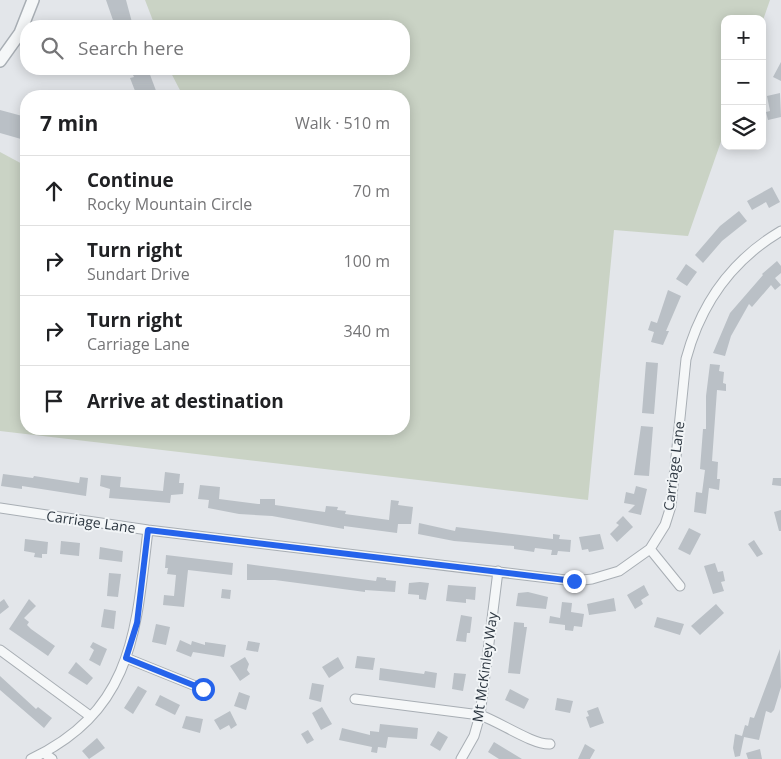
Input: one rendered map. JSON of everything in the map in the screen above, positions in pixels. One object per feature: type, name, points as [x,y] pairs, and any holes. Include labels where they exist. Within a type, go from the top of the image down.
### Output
[{"type":"street","points":[[25,20],[32,0]]},
{"type":"street","points":[[0,61],[20,33]]},
{"type":"street","name":"Carriage Lane","points":[[0,508],[148,530],[574,581],[592,580],[619,571],[650,548],[665,525],[672,506],[686,358],[692,335],[702,312],[730,271],[761,243],[781,231]]},
{"type":"street","points":[[30,759],[44,753],[74,732],[109,693],[126,658],[137,623],[148,530]]},
{"type":"street","points":[[650,548],[680,586]]},
{"type":"street","name":"Mt McKinley Way","points":[[462,759],[474,736],[480,715],[498,571]]},
{"type":"street","points":[[0,650],[90,716]]},
{"type":"street","points":[[126,658],[203,689]]},
{"type":"street","points":[[355,699],[480,715],[500,722],[539,744],[550,744]]},
{"type":"street","points":[[44,753],[52,759]]},
{"type":"green space","points":[[145,0],[770,0],[765,15],[721,15],[721,141],[688,236],[614,230],[588,500],[34,435],[410,435],[410,90],[180,90],[172,75],[410,75],[410,20],[153,20]]},
{"type":"green space","points":[[0,152],[20,163],[20,433],[0,431]]},
{"type":"building","points":[[106,0],[126,0],[131,20],[113,20]]},
{"type":"building","points":[[781,62],[781,81],[773,77]]},
{"type":"building","points":[[133,75],[150,75],[156,90],[135,90],[130,78],[134,77]]},
{"type":"building","points":[[780,93],[781,117],[768,120],[766,112],[770,111],[767,96]]},
{"type":"building","points":[[0,110],[20,115],[20,139],[0,133]]},
{"type":"building","points":[[772,187],[780,202],[769,208],[766,202],[752,210],[747,201]]},
{"type":"building","points":[[739,211],[747,221],[722,241],[703,263],[695,255],[720,226]]},
{"type":"building","points":[[777,261],[781,266],[781,273],[775,278],[781,285],[775,290],[771,285],[752,307],[749,304],[731,336],[725,356],[713,353],[730,313],[762,274]]},
{"type":"building","points":[[686,264],[697,272],[687,286],[676,279]]},
{"type":"building","points":[[668,290],[681,296],[666,331],[669,331],[663,345],[651,342],[654,332],[648,330],[651,321],[657,323]]},
{"type":"building","points":[[646,362],[658,363],[654,414],[642,413]]},
{"type":"building","points":[[710,364],[720,365],[719,371],[724,372],[723,383],[726,384],[726,391],[717,390],[712,461],[718,462],[717,479],[720,479],[719,490],[709,488],[706,514],[694,512],[696,492],[702,493],[705,470],[700,469],[703,429],[706,429],[706,396]]},
{"type":"building","points":[[641,426],[653,427],[649,476],[634,475]]},
{"type":"building","points":[[165,472],[180,474],[179,483],[184,483],[183,494],[171,495],[170,503],[109,498],[110,489],[100,486],[101,475],[121,477],[120,487],[163,491]]},
{"type":"building","points":[[3,474],[33,478],[34,476],[79,483],[80,477],[88,478],[86,496],[22,486],[22,489],[1,486]]},
{"type":"building","points":[[773,478],[781,478],[781,486],[772,485]]},
{"type":"building","points":[[200,485],[220,487],[219,499],[260,504],[260,499],[275,499],[275,505],[325,512],[326,506],[338,507],[337,510],[346,511],[345,514],[389,520],[391,500],[399,501],[398,505],[413,507],[411,524],[398,524],[397,533],[344,526],[344,529],[272,516],[239,514],[208,508],[209,500],[198,499]]},
{"type":"building","points":[[636,486],[647,489],[641,515],[628,512],[635,505],[624,503],[626,492],[634,494]]},
{"type":"building","points":[[781,510],[781,531],[779,531],[774,512]]},
{"type":"building","points":[[623,516],[633,527],[617,542],[610,534],[619,525],[616,523]]},
{"type":"building","points":[[419,523],[455,531],[456,527],[553,539],[553,534],[560,535],[559,539],[571,540],[570,552],[558,551],[557,555],[551,555],[552,550],[535,548],[534,552],[514,549],[514,546],[454,541],[418,534]]},
{"type":"building","points":[[689,528],[701,534],[690,555],[678,549]]},
{"type":"building","points":[[600,534],[604,549],[589,552],[588,549],[582,550],[579,537]]},
{"type":"building","points":[[25,539],[48,542],[47,554],[42,554],[42,558],[34,557],[35,553],[24,551]]},
{"type":"building","points":[[754,540],[763,554],[757,557],[748,544]]},
{"type":"building","points":[[61,541],[80,543],[79,556],[60,554]]},
{"type":"building","points":[[100,547],[123,551],[122,562],[99,559]]},
{"type":"building","points":[[166,555],[233,563],[232,575],[188,570],[184,607],[163,605],[164,595],[174,596],[176,575],[167,574],[168,568],[165,568]]},
{"type":"building","points":[[715,563],[718,572],[723,571],[725,581],[721,582],[724,591],[713,594],[704,566]]},
{"type":"building","points":[[247,564],[376,581],[377,577],[386,578],[386,580],[396,581],[395,592],[365,590],[365,592],[275,580],[247,580]]},
{"type":"building","points":[[109,573],[121,574],[118,597],[107,596]]},
{"type":"building","points":[[409,583],[429,583],[426,600],[419,599],[419,595],[408,594]]},
{"type":"building","points":[[448,585],[476,587],[475,600],[466,599],[466,603],[446,601]]},
{"type":"building","points":[[644,585],[649,595],[641,600],[643,604],[635,609],[627,595]]},
{"type":"building","points":[[222,589],[231,590],[230,599],[221,598]]},
{"type":"building","points":[[528,592],[548,597],[546,609],[516,606],[518,593]]},
{"type":"building","points":[[614,598],[616,611],[589,615],[587,604]]},
{"type":"building","points":[[4,599],[9,607],[0,614],[0,602]]},
{"type":"building","points":[[29,599],[36,606],[24,618],[29,622],[27,625],[31,629],[55,646],[48,656],[9,629]]},
{"type":"building","points":[[562,602],[572,603],[571,612],[584,614],[582,627],[574,626],[573,631],[565,630],[565,625],[549,623],[550,616],[560,618]]},
{"type":"building","points":[[716,604],[724,613],[700,635],[691,626]]},
{"type":"building","points":[[104,609],[116,611],[114,629],[101,627]]},
{"type":"building","points":[[461,615],[472,617],[470,633],[467,633],[466,642],[456,641]]},
{"type":"building","points":[[657,617],[684,624],[680,635],[654,627]]},
{"type":"building","points":[[514,622],[524,623],[524,627],[527,627],[520,674],[508,673]]},
{"type":"building","points":[[156,624],[170,627],[166,645],[152,642]]},
{"type":"building","points":[[180,640],[191,645],[192,641],[205,645],[205,642],[226,645],[224,657],[193,652],[191,657],[176,651]]},
{"type":"building","points":[[248,641],[260,643],[258,652],[246,650]]},
{"type":"building","points":[[93,642],[107,649],[100,666],[89,660],[94,650],[90,647]]},
{"type":"building","points":[[780,649],[781,687],[774,710],[771,713],[766,711],[759,740],[744,737],[740,756],[735,757],[733,748],[735,734],[742,736],[745,725],[748,726],[750,717],[754,718]]},
{"type":"building","points":[[357,656],[375,658],[373,670],[355,668]]},
{"type":"building","points":[[245,657],[249,664],[247,670],[250,674],[240,681],[230,666]]},
{"type":"building","points":[[338,657],[344,668],[329,678],[322,667]]},
{"type":"building","points":[[76,662],[93,678],[87,685],[68,673]]},
{"type":"building","points":[[380,668],[424,674],[425,671],[437,673],[435,688],[379,680]]},
{"type":"building","points":[[454,673],[466,674],[463,691],[452,689]]},
{"type":"building","points":[[0,676],[36,709],[38,707],[52,718],[44,728],[0,690]]},
{"type":"building","points":[[312,683],[324,685],[321,702],[309,699]]},
{"type":"building","points":[[138,686],[147,691],[133,714],[124,708]]},
{"type":"building","points":[[510,689],[529,699],[524,709],[505,700]]},
{"type":"building","points":[[239,692],[250,696],[246,710],[234,706]]},
{"type":"building","points":[[160,695],[180,705],[175,715],[155,705]]},
{"type":"building","points":[[557,698],[573,701],[570,713],[555,710]]},
{"type":"building","points":[[322,707],[332,724],[321,730],[312,713]]},
{"type":"building","points":[[598,707],[604,723],[590,728],[586,717],[589,716],[587,711]]},
{"type":"building","points":[[230,711],[237,725],[231,729],[229,725],[220,730],[214,720]]},
{"type":"building","points":[[186,716],[203,719],[200,733],[182,728]]},
{"type":"building","points":[[380,724],[418,728],[417,739],[388,737],[386,748],[378,747],[377,753],[371,752],[372,747],[339,740],[342,728],[370,735],[370,731],[379,732]]},
{"type":"building","points":[[308,730],[314,740],[307,744],[301,734]]},
{"type":"building","points":[[438,731],[448,737],[440,751],[430,745]]},
{"type":"building","points":[[97,738],[105,748],[89,759],[82,751]]},
{"type":"building","points":[[494,742],[522,759],[499,759],[488,752]]},
{"type":"building","points":[[585,744],[595,750],[590,759],[578,759]]},
{"type":"building","points":[[760,749],[762,759],[748,759],[746,753]]},
{"type":"route","points":[[203,689],[126,658],[137,623],[148,530],[574,581]]}]
